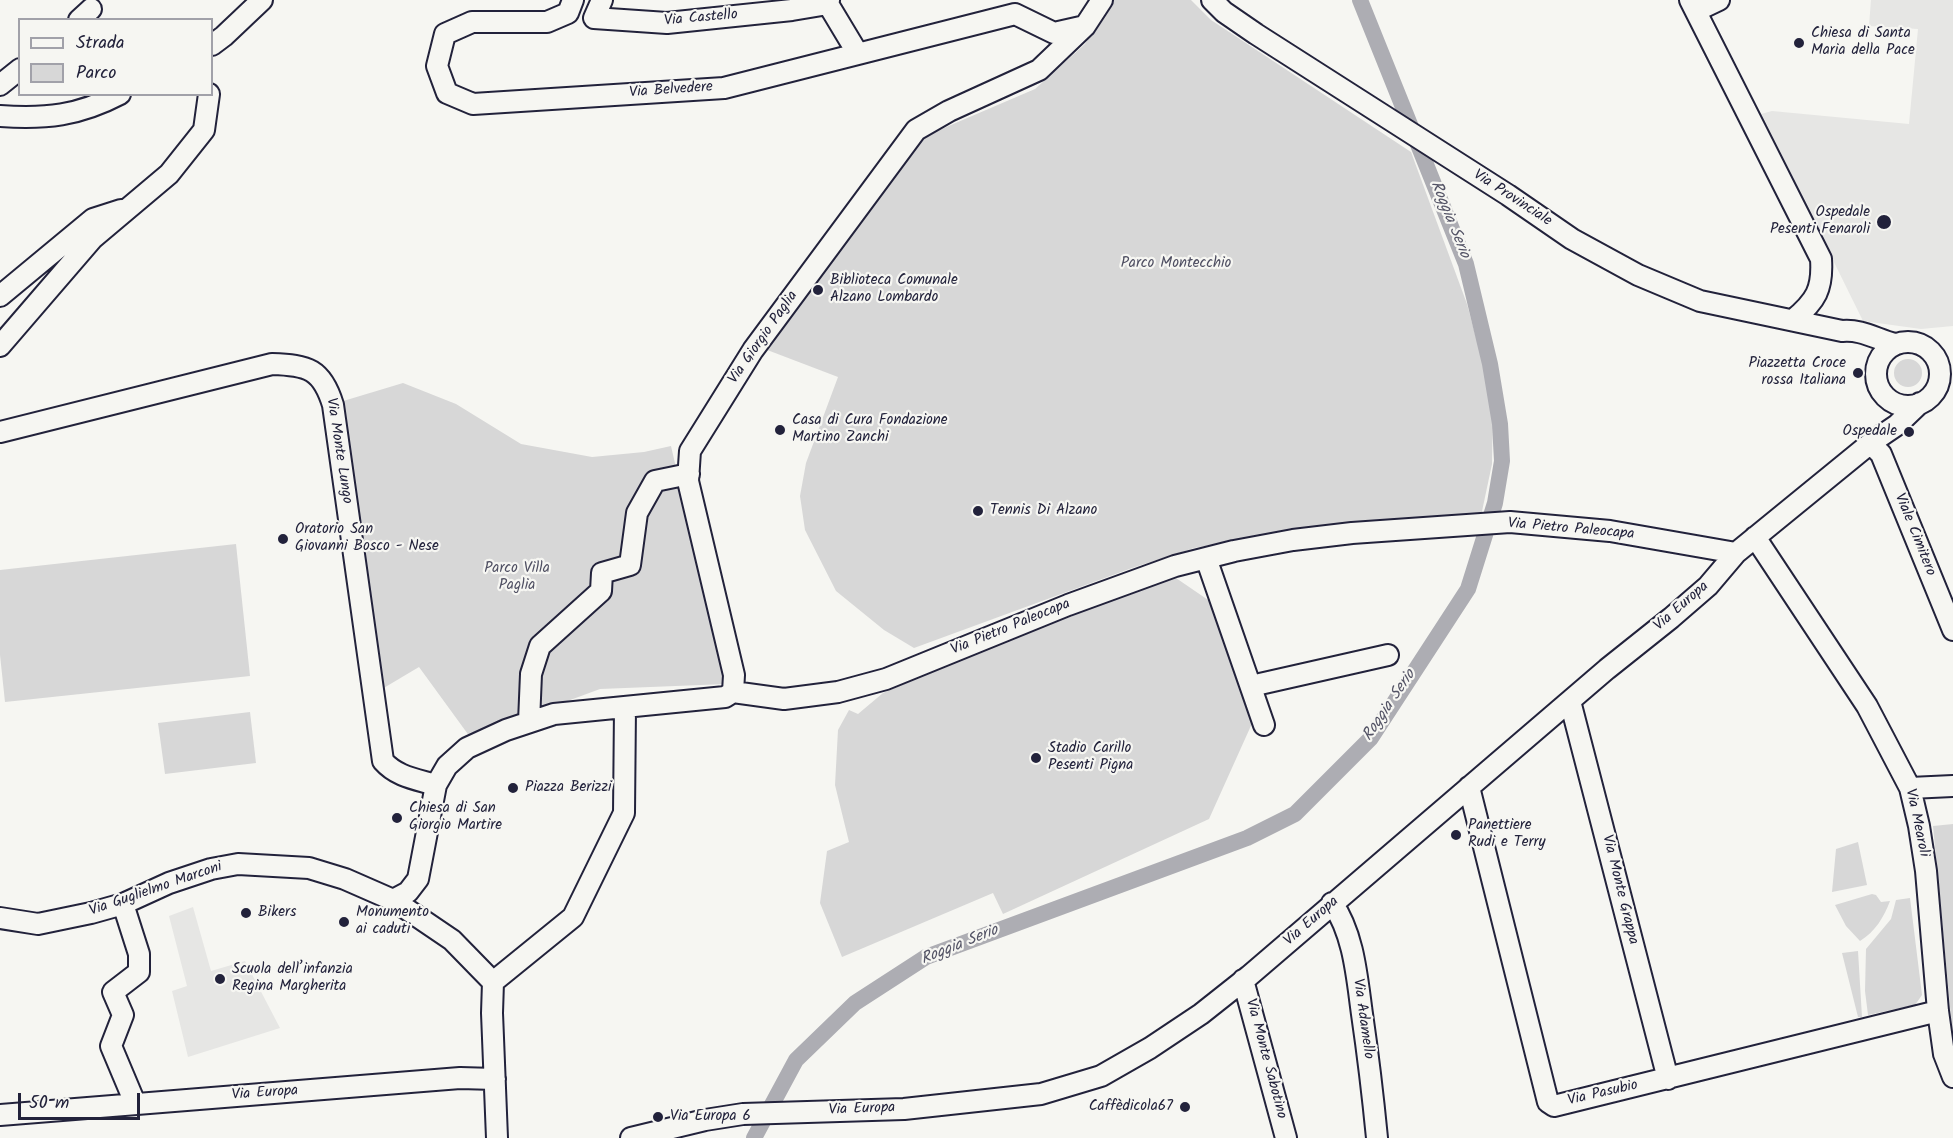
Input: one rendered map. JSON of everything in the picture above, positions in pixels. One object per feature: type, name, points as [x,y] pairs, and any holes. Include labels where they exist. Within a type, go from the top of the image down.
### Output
[{"type":"street","points":[[213,44],[262,0]]},
{"type":"street","name":"Via Belvedere","points":[[573,0],[568,12],[547,22],[472,21],[446,34],[437,66],[447,93],[473,104],[724,88],[1015,14],[1054,33],[1085,27]]},
{"type":"street","name":"Via Castello","points":[[602,0],[594,18],[667,23],[792,10],[829,2],[858,54]]},
{"type":"street","name":"Via Giorgio Paglia","points":[[733,692],[734,675],[688,481],[690,451],[753,350],[916,130],[949,111],[1039,70],[1085,27],[1102,0]]},
{"type":"street","name":"Via Provinciale","points":[[1212,0],[1250,30],[1572,239],[1638,275],[1700,301],[1842,331],[1858,330],[1895,345]]},
{"type":"street","points":[[1719,0],[1693,5],[1821,259],[1822,273],[1817,295],[1811,304],[1793,320]]},
{"type":"street","points":[[0,86],[18,71]]},
{"type":"street","points":[[3,122],[74,113],[115,96]]},
{"type":"street","points":[[0,346],[93,238],[169,174],[204,130],[209,96]]},
{"type":"street","points":[[0,296],[93,219],[129,208]]},
{"type":"street","name":"Via Provinciale","points":[[1842,331],[1865,349],[1877,366]]},
{"type":"street","points":[[1953,354],[1929,350],[1912,342],[1895,345],[1883,353],[1877,366],[1876,380],[1882,393],[1896,403],[1912,405],[1927,399],[1936,387],[1953,372]]},
{"type":"street","points":[[1929,350],[1934,356],[1939,371],[1936,387]]},
{"type":"street","name":"Via Monte Lungo","points":[[0,432],[272,364],[293,365],[315,372],[327,386],[333,405],[383,761],[391,771],[436,784]]},
{"type":"street","name":"Via Europa","points":[[1871,443],[1879,434],[1885,414],[1882,393]]},
{"type":"street","name":"Via Europa","points":[[631,1138],[705,1120],[753,1113],[904,1109],[1041,1094],[1101,1077],[1201,1014],[1243,980],[1708,586],[1736,553],[1871,443],[1898,424],[1920,403]]},
{"type":"street","name":"Viale Cimitero","points":[[1871,443],[1881,454],[1953,630]]},
{"type":"street","points":[[529,722],[531,674],[540,646],[601,591],[602,573],[630,565],[637,513],[655,481],[688,474]]},
{"type":"street","name":"Via Pietro Paleocapa","points":[[393,900],[408,892],[418,879],[436,784],[447,766],[468,748],[506,730],[554,714],[725,697],[733,692],[784,699],[838,692],[886,679],[1068,605],[1175,566],[1293,540],[1352,533],[1510,522],[1610,531],[1736,553]]},
{"type":"street","name":"Via Mearoli","points":[[1755,537],[1867,706],[1910,788],[1926,871],[1944,1054],[1953,1077]]},
{"type":"street","points":[[1206,558],[1264,725]]},
{"type":"street","points":[[1251,686],[1388,655]]},
{"type":"street","name":"Via Monte Grappa","points":[[1570,701],[1668,1079]]},
{"type":"street","points":[[497,1138],[493,982],[573,917],[624,813],[625,708]]},
{"type":"street","points":[[1910,788],[1953,786]]},
{"type":"street","name":"Via Pasubio","points":[[1469,787],[1548,1102],[1554,1106],[1938,1011]]},
{"type":"street","name":"Via Guglielmo Marconi","points":[[0,918],[38,924],[91,913],[123,904],[169,884],[211,870],[238,864],[309,867],[345,879],[393,900],[452,940],[493,982]]},
{"type":"street","name":"Via Adamello","points":[[1332,903],[1348,938],[1357,980],[1377,1138]]},
{"type":"street","points":[[123,904],[139,954],[139,972],[113,992],[123,1015],[111,1046],[135,1103]]},
{"type":"street","name":"Via Monte Sabotino","points":[[1243,980],[1286,1138]]},
{"type":"street","name":"Via Europa","points":[[0,1115],[460,1078],[495,1079]]},
{"type":"shaded area","name":"Ospedale Pesenti Fenaroli","points":[[1871,0],[1953,0],[1953,326],[1921,329],[1863,321],[1761,114],[1772,111],[1909,124],[1918,29],[1869,26]]},
{"type":"shaded area","name":"Scuola dell’infanzia Regina Margherita","points":[[193,907],[211,971],[245,961],[280,1028],[188,1057],[172,991],[187,986],[169,916]]},
{"type":"green space","name":"Parco Montecchio","points":[[1112,0],[1191,0],[1211,20],[1411,152],[1467,304],[1493,401],[1492,464],[1481,516],[1297,531],[1194,548],[1132,568],[914,648],[884,630],[836,591],[805,530],[800,496],[806,463],[838,377],[762,348],[923,137],[1035,89],[1085,44]]},
{"type":"green space","points":[[1908,359],[1918,363],[1922,373],[1918,383],[1908,387],[1898,383],[1894,373],[1898,363]]},
{"type":"green space","name":"Parco Villa Paglia","points":[[403,383],[456,404],[521,444],[592,457],[644,452],[671,446],[726,684],[600,689],[470,737],[419,667],[382,689],[340,402]]},
{"type":"green space","points":[[236,544],[250,676],[5,702],[0,655],[0,570]]},
{"type":"green space","name":"Stadio Carillo Pesenti Pigna","points":[[1173,576],[1214,604],[1254,719],[1209,819],[1003,914],[993,893],[842,957],[820,903],[827,851],[849,842],[835,785],[838,730],[849,710],[858,714],[883,693],[1088,605]]},
{"type":"green space","points":[[250,712],[256,763],[165,774],[158,723]]},
{"type":"green space","points":[[1953,824],[1953,1038],[1933,826]]},
{"type":"green space","points":[[1858,842],[1867,885],[1832,892],[1836,849]]},
{"type":"green space","points":[[1872,894],[1876,895],[1881,902],[1890,901],[1878,924],[1860,941],[1846,926],[1835,905]]},
{"type":"green space","points":[[1910,898],[1922,995],[1915,1005],[1868,1015],[1865,991],[1866,949],[1891,919],[1896,900]]},
{"type":"green space","points":[[1858,951],[1862,1017],[1858,1017],[1842,953]]},
{"type":"waterway","name":"Roggia Serio","points":[[754,1138],[796,1060],[855,1003],[926,957],[1247,838],[1295,814],[1371,738],[1468,589],[1495,503],[1502,461],[1500,424],[1490,364],[1466,264],[1360,0]]},
{"type":"place","name":"Chiesa di Santa Maria della Pace","points":[[1799,43]]},
{"type":"place","name":"Ospedale Pesenti Fenaroli","points":[[1884,222]]},
{"type":"place","name":"Biblioteca Comunale Alzano Lombardo","points":[[818,290]]},
{"type":"place","name":"Piazzetta Croce rossa Italiana","points":[[1858,373]]},
{"type":"place","name":"Casa di Cura Fondazione Martino Zanchi","points":[[780,430]]},
{"type":"place","name":"Ospedale","points":[[1909,432]]},
{"type":"place","name":"Tennis Di Alzano","points":[[978,511]]},
{"type":"place","name":"Oratorio San Giovanni Bosco - Nese","points":[[283,539]]},
{"type":"place","name":"Stadio Carillo Pesenti Pigna","points":[[1036,758]]},
{"type":"place","name":"Piazza Berizzi","points":[[513,788]]},
{"type":"place","name":"Chiesa di San Giorgio Martire","points":[[397,818]]},
{"type":"place","name":"Panettiere Rudi e Terry","points":[[1456,835]]},
{"type":"place","name":"Bikers","points":[[246,913]]},
{"type":"place","name":"Monumento ai caduti","points":[[344,922]]},
{"type":"place","name":"Scuola dell’infanzia Regina Margherita","points":[[220,979]]},
{"type":"place","name":"Caffèdicola67","points":[[1185,1107]]},
{"type":"place","name":"Via Europa 6","points":[[658,1117]]}]
